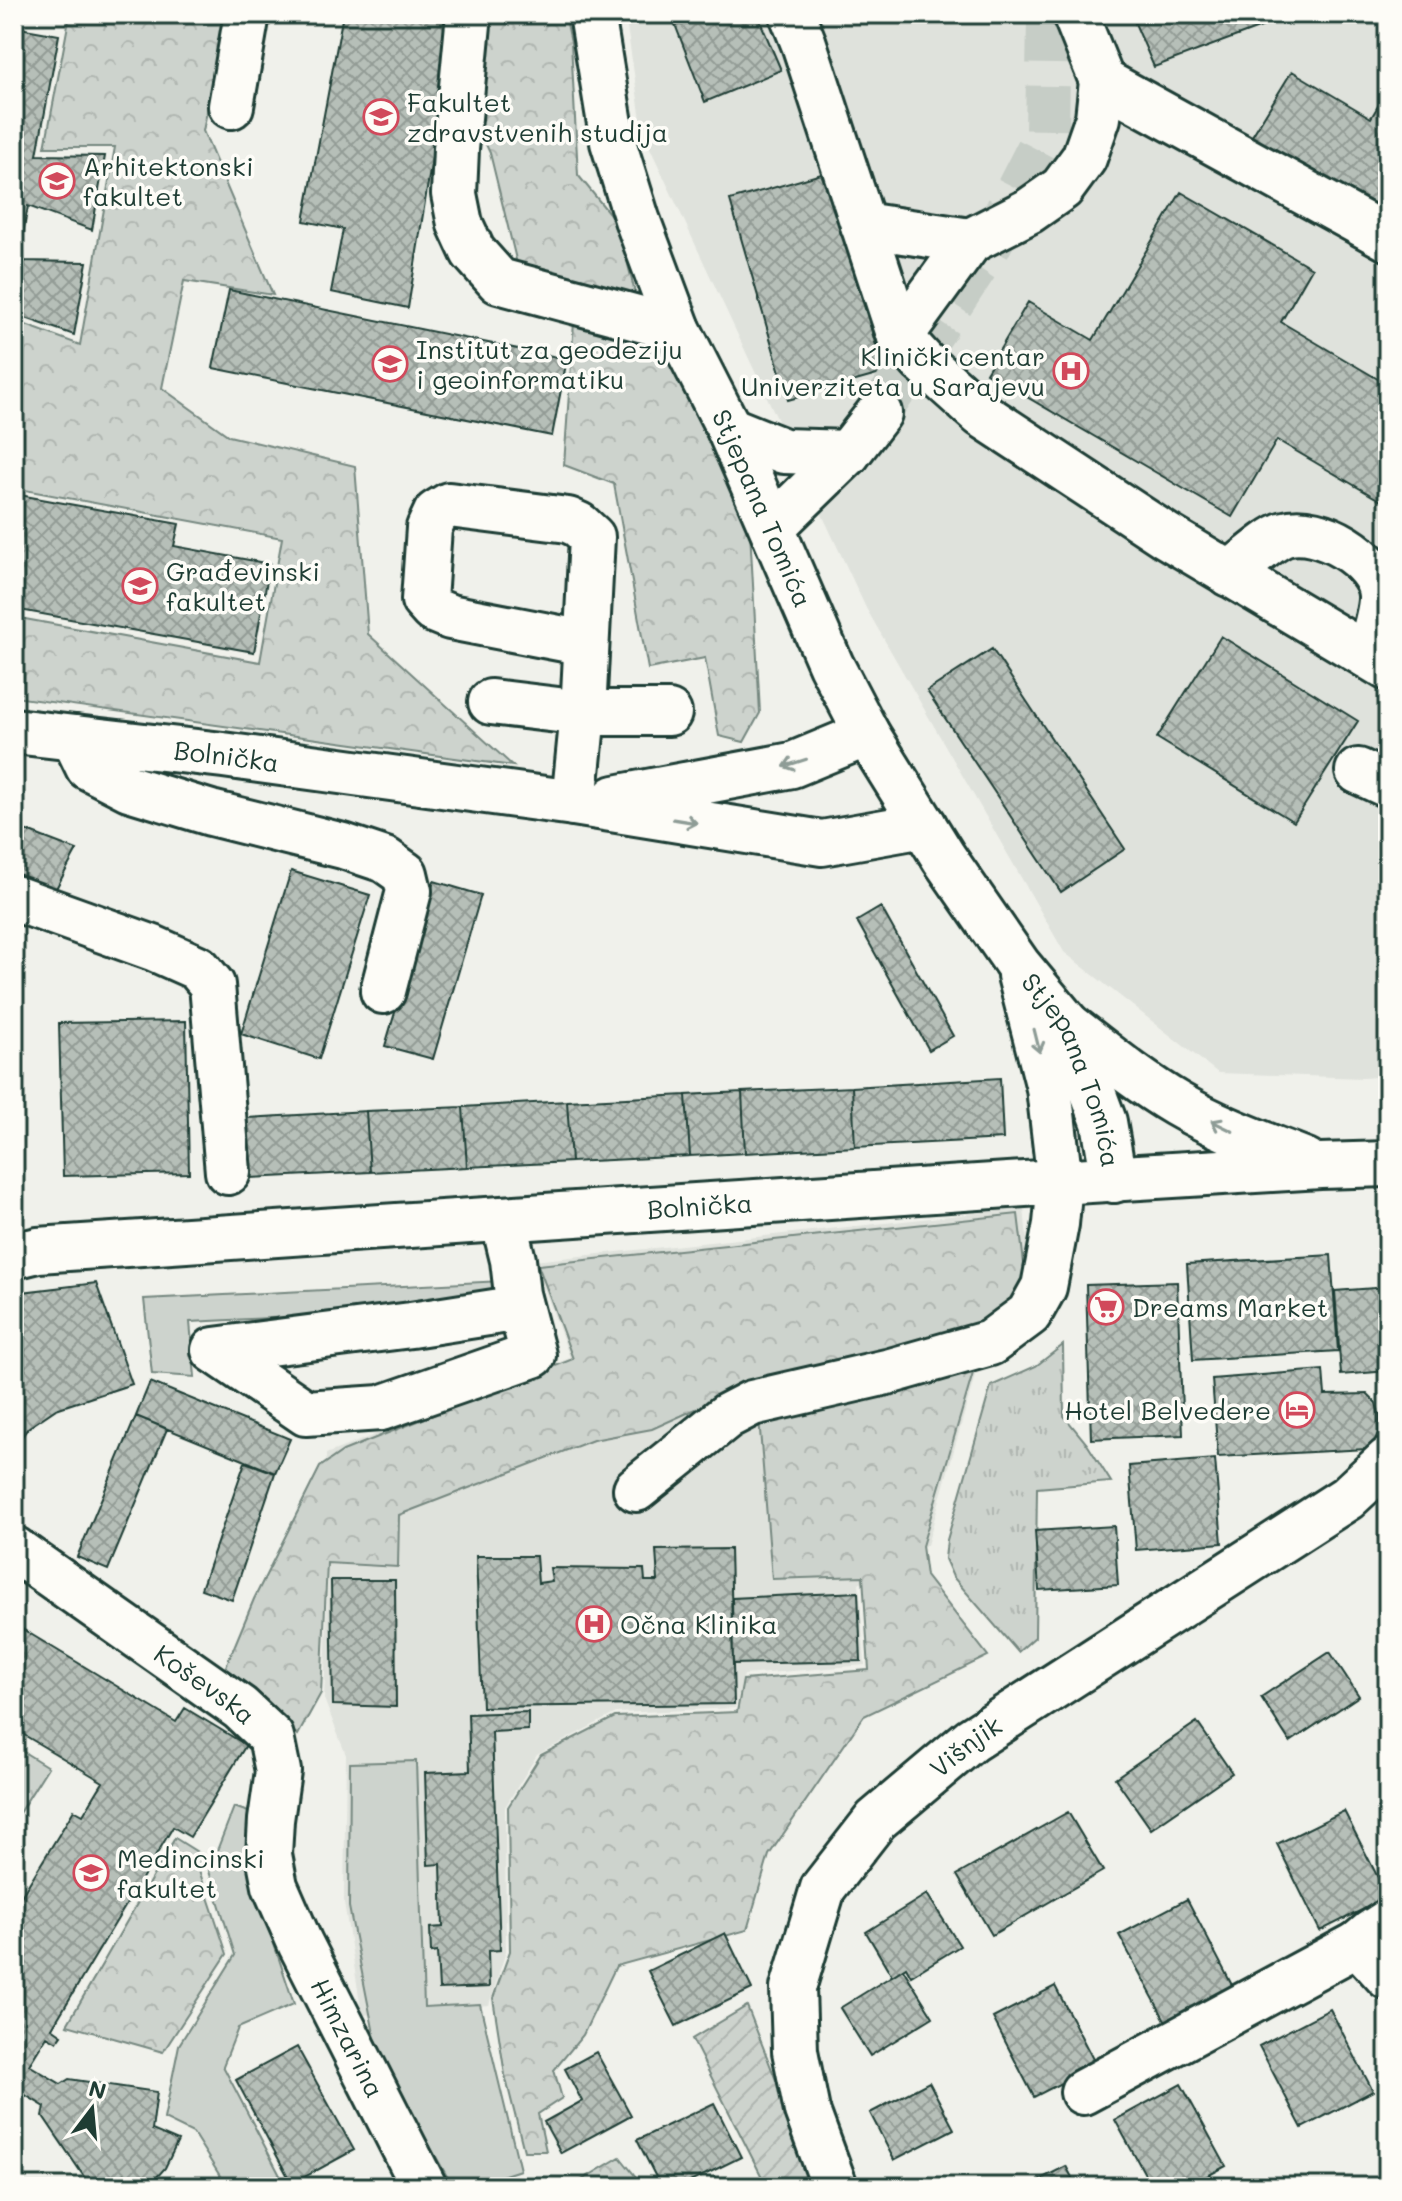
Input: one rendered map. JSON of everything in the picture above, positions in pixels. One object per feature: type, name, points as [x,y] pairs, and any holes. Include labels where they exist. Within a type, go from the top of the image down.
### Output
[{"type":"street","points":[[231,106],[247,14]]},
{"type":"street","points":[[469,14],[454,194],[460,224],[473,252],[499,281],[678,329]]},
{"type":"street","name":"Stjepana Tomića","points":[[592,14],[613,142],[637,219],[678,329],[729,429],[831,665],[867,734],[944,858],[1018,965],[1068,1025],[1104,1122],[1114,1180]]},
{"type":"street","points":[[792,14],[900,337],[981,414],[1165,535],[1229,574],[1378,662],[1381,596],[1377,578],[1362,559],[1338,544],[1314,535],[1282,535],[1229,574]]},
{"type":"street","points":[[900,337],[970,241],[1029,211],[1062,188],[1084,158],[1098,118],[1102,81],[1075,14]]},
{"type":"street","points":[[1102,81],[1388,238]]},
{"type":"street","points":[[863,225],[970,241]]},
{"type":"street","points":[[772,527],[848,453],[879,413]]},
{"type":"street","points":[[729,429],[784,451],[848,453]]},
{"type":"street","points":[[577,804],[585,643]]},
{"type":"street","points":[[491,702],[583,713],[669,713]]},
{"type":"street","name":"Bolnička","points":[[14,731],[223,755],[577,804],[822,843],[924,825]]},
{"type":"street","name":"Bolnička","points":[[577,804],[792,765],[867,734]]},
{"type":"street","points":[[74,738],[88,767],[129,788],[211,813],[343,846],[385,860],[405,874],[409,891],[383,991]]},
{"type":"street","points":[[14,898],[153,948],[198,968],[212,985],[228,1172]]},
{"type":"street","name":"Stjepana Tomića","points":[[636,1489],[727,1416],[752,1403],[891,1371],[990,1343],[1029,1314],[1044,1287],[1060,1183],[1049,1088],[1018,965]]},
{"type":"street","points":[[1068,1025],[1178,1105],[1248,1138],[1320,1166]]},
{"type":"street","name":"Bolnička","points":[[14,1256],[38,1250],[977,1187],[1388,1164]]},
{"type":"street","points":[[503,1219],[520,1308],[533,1355],[381,1408],[306,1413],[214,1350],[520,1308]]},
{"type":"street","name":"Višnjik","points":[[835,2187],[807,2111],[795,2051],[793,1988],[823,1888],[876,1820],[971,1740],[1347,1498],[1388,1460]]},
{"type":"street","name":"Koševska","points":[[14,1549],[240,1708],[271,1737],[278,1771],[269,1855],[275,1886]]},
{"type":"street","name":"Himzarina","points":[[275,1886],[300,1943],[424,2187]]},
{"type":"street","points":[[1083,2092],[1373,1933],[1388,1977]]},
{"type":"shaded area","name":"Klinički centar Univerziteta u Sarajevu","points":[[625,14],[1388,14],[1388,1076],[1364,1078],[1218,1073],[1064,952],[866,608],[643,133]]},
{"type":"shaded area","name":"Očna Klinika","points":[[1024,1208],[1031,1280],[980,1358],[927,1545],[859,1583],[865,1665],[744,1675],[735,1708],[616,1713],[537,1755],[505,1807],[506,1951],[489,2005],[362,2015],[344,1902],[346,1755],[324,1699],[328,1581],[326,1454],[570,1358],[534,1261]]},
{"type":"green space","points":[[70,14],[227,14],[203,131],[273,295],[184,281],[162,388],[229,436],[355,466],[368,634],[513,766],[14,697],[14,617],[260,662],[282,538],[14,488],[15,321],[80,345],[115,147],[45,147]]},
{"type":"green space","points":[[479,14],[565,14],[571,42],[578,175],[618,224],[636,297],[520,276],[490,153],[469,108]]},
{"type":"green space","points":[[574,322],[665,343],[750,530],[760,713],[744,742],[719,736],[705,658],[648,669],[614,484],[564,465]]},
{"type":"green space","points":[[1018,1214],[1026,1280],[997,1321],[749,1385],[652,1429],[593,1440],[399,1515],[398,1567],[327,1563],[321,1693],[298,1735],[222,1676],[254,1599],[320,1467],[343,1451],[573,1359],[538,1265]]},
{"type":"green space","points":[[502,1281],[500,1292],[351,1314],[190,1322],[195,1377],[152,1374],[144,1299]]},
{"type":"green space","points":[[1063,1345],[1064,1416],[1087,1444],[1111,1482],[1037,1488],[1035,1637],[1018,1652],[953,1577],[945,1559],[947,1540],[991,1386],[1036,1366]]},
{"type":"green space","points":[[976,1363],[922,1546],[926,1576],[988,1656],[864,1716],[769,1855],[747,1930],[616,1966],[583,2035],[554,2070],[562,2098],[538,2114],[546,2151],[524,2151],[505,2075],[493,1998],[510,1951],[508,1807],[541,1755],[615,1717],[737,1712],[743,1680],[869,1670],[863,1576],[772,1579],[758,1405]]},
{"type":"green space","points":[[14,1746],[48,1767],[14,1821]]},
{"type":"green space","points":[[416,1761],[424,2007],[480,2004],[520,2170],[468,2187],[453,2187],[378,2054],[349,1907],[350,1763]]},
{"type":"green space","points":[[234,1807],[254,1814],[249,1869],[294,2004],[238,2028],[223,2066],[286,2187],[227,2187],[193,2133],[164,2119],[179,2045],[235,1955],[209,1871]]},
{"type":"green space","points":[[175,1838],[205,1857],[199,1870],[227,1954],[163,2052],[67,2025]]},
{"type":"green space","points":[[747,2006],[785,2103],[823,2187],[767,2187],[692,2039]]},
{"type":"green space","points":[[620,2157],[644,2187],[570,2187]]},
{"type":"building","name":"Fakultet zdravstvenih studija","points":[[343,14],[455,14],[408,308],[331,292],[343,229],[304,221]]},
{"type":"building","points":[[671,14],[757,14],[781,70],[705,102]]},
{"type":"building","points":[[1131,14],[1296,14],[1154,67]]},
{"type":"building","name":"Arhitektonski fakultet","points":[[14,27],[59,35],[37,155],[105,156],[92,230],[28,206],[18,261],[87,262],[74,335],[14,314]]},
{"type":"building","points":[[1292,71],[1371,118],[1388,89],[1388,224],[1249,141]]},
{"type":"building","points":[[825,173],[884,373],[788,400],[730,200]]},
{"type":"building","points":[[1181,192],[1312,268],[1281,322],[1388,385],[1388,505],[1277,440],[1232,517],[986,373],[1028,302],[1093,340]]},
{"type":"building","name":"Institut za geodeziju i geoinformatiku","points":[[229,290],[567,359],[552,436],[213,368]]},
{"type":"building","name":"Građevinski fakultet","points":[[14,494],[179,524],[174,546],[270,564],[254,652],[14,609]]},
{"type":"building","points":[[1221,636],[1358,721],[1294,822],[1157,738]]},
{"type":"building","points":[[992,649],[1125,849],[1061,892],[927,691]]},
{"type":"building","points":[[14,826],[77,850],[53,894],[14,879]]},
{"type":"building","points":[[291,871],[370,895],[319,1059],[241,1034]]},
{"type":"building","points":[[434,881],[481,895],[433,1059],[385,1046]]},
{"type":"building","points":[[881,907],[953,1036],[929,1050],[857,921]]},
{"type":"building","points":[[186,1021],[189,1173],[63,1176],[59,1023]]},
{"type":"building","points":[[1000,1078],[1003,1139],[855,1147],[852,1087]]},
{"type":"building","points":[[852,1087],[855,1147],[745,1153],[742,1092]]},
{"type":"building","points":[[742,1092],[745,1153],[690,1156],[686,1095]]},
{"type":"building","points":[[686,1095],[690,1156],[571,1162],[567,1101]]},
{"type":"building","points":[[567,1101],[571,1162],[467,1167],[463,1107]]},
{"type":"building","points":[[463,1107],[467,1167],[370,1172],[366,1111]]},
{"type":"building","points":[[366,1111],[370,1172],[250,1178],[247,1118]]},
{"type":"building","points":[[1331,1255],[1338,1351],[1193,1360],[1187,1264]]},
{"type":"building","points":[[1177,1282],[1183,1435],[1091,1439],[1086,1285]]},
{"type":"building","points":[[96,1283],[132,1384],[56,1409],[28,1428],[14,1448],[14,1293]]},
{"type":"building","points":[[1388,1287],[1388,1371],[1341,1375],[1335,1291]]},
{"type":"building","name":"Hotel Belvedere","points":[[1323,1370],[1325,1395],[1367,1394],[1376,1403],[1380,1417],[1379,1431],[1367,1449],[1218,1457],[1212,1379]]},
{"type":"building","points":[[150,1382],[290,1439],[275,1473],[136,1416]]},
{"type":"building","points":[[136,1416],[167,1429],[108,1570],[77,1557]]},
{"type":"building","points":[[1215,1459],[1222,1543],[1136,1550],[1129,1466]]},
{"type":"building","points":[[245,1462],[275,1473],[232,1600],[201,1589]]},
{"type":"building","points":[[1114,1526],[1118,1585],[1039,1590],[1035,1531]]},
{"type":"building","name":"Očna Klinika","points":[[730,1549],[734,1704],[482,1707],[476,1556],[536,1556],[538,1583],[552,1581],[550,1568],[644,1569],[645,1581],[658,1581],[656,1550]]},
{"type":"building","points":[[331,1580],[395,1580],[396,1707],[333,1705]]},
{"type":"building","points":[[858,1592],[861,1661],[733,1664],[732,1598]]},
{"type":"building","name":"Medincinski fakultet","points":[[14,1624],[176,1722],[185,1708],[246,1745],[190,1837],[173,1827],[52,2028],[62,2035],[57,2042],[47,2036],[29,2065],[61,2084],[69,2079],[157,2092],[152,2130],[178,2141],[165,2168],[148,2187],[141,2187],[124,2174],[105,2187],[91,2187],[43,2116],[45,2107],[14,2091],[14,1908],[74,1810],[83,1815],[103,1782],[14,1729]]},
{"type":"building","points":[[1330,1652],[1359,1696],[1290,1742],[1261,1697]]},
{"type":"building","points":[[528,1712],[528,1730],[492,1732],[500,1950],[488,1951],[489,1987],[439,1989],[437,1952],[431,1953],[430,1928],[443,1927],[441,1864],[428,1865],[425,1773],[470,1771],[468,1714]]},
{"type":"building","points":[[1197,1722],[1232,1773],[1151,1829],[1115,1778]]},
{"type":"building","points":[[1344,1811],[1388,1897],[1320,1931],[1277,1844]]},
{"type":"building","points":[[1068,1812],[1103,1871],[992,1935],[957,1875]]},
{"type":"building","points":[[927,1894],[960,1946],[911,1976],[906,1967],[892,1976],[866,1932]]},
{"type":"building","points":[[1187,1899],[1233,1987],[1166,2022],[1119,1935]]},
{"type":"building","points":[[725,1933],[752,1989],[676,2026],[648,1971]]},
{"type":"building","points":[[903,1969],[933,2017],[870,2056],[840,2008]]},
{"type":"building","points":[[1055,1986],[1096,2065],[1034,2097],[993,2018]]},
{"type":"building","points":[[1330,2009],[1373,2091],[1302,2128],[1259,2046]]},
{"type":"building","points":[[297,2047],[354,2150],[292,2184],[236,2080]]},
{"type":"building","points":[[596,2052],[631,2115],[561,2153],[544,2122],[582,2101],[565,2069]]},
{"type":"building","points":[[929,2082],[954,2129],[894,2160],[870,2113]]},
{"type":"building","points":[[1181,2084],[1226,2166],[1187,2187],[1152,2187],[1115,2120]]},
{"type":"building","points":[[714,2103],[741,2157],[680,2187],[661,2187],[637,2140]]},
{"type":"building","points":[[1066,2166],[1077,2187],[1025,2187]]},
{"type":"tunnel","points":[[879,413],[988,248],[1047,132],[1047,14]]},
{"type":"place","name":"Fakultet zdravstvenih studija","points":[[381,117]]},
{"type":"place","name":"Arhitektonski fakultet","points":[[57,181]]},
{"type":"place","name":"Institut za geodeziju i geoinformatiku","points":[[390,364]]},
{"type":"place","name":"Klinički centar Univerziteta u Sarajevu","points":[[1071,371]]},
{"type":"place","name":"Građevinski fakultet","points":[[140,586]]},
{"type":"place","name":"Dreams Market","points":[[1106,1307]]},
{"type":"place","name":"Hotel Belvedere","points":[[1297,1410]]},
{"type":"place","name":"Očna Klinika","points":[[594,1624]]},
{"type":"place","name":"Medincinski fakultet","points":[[91,1873]]}]
